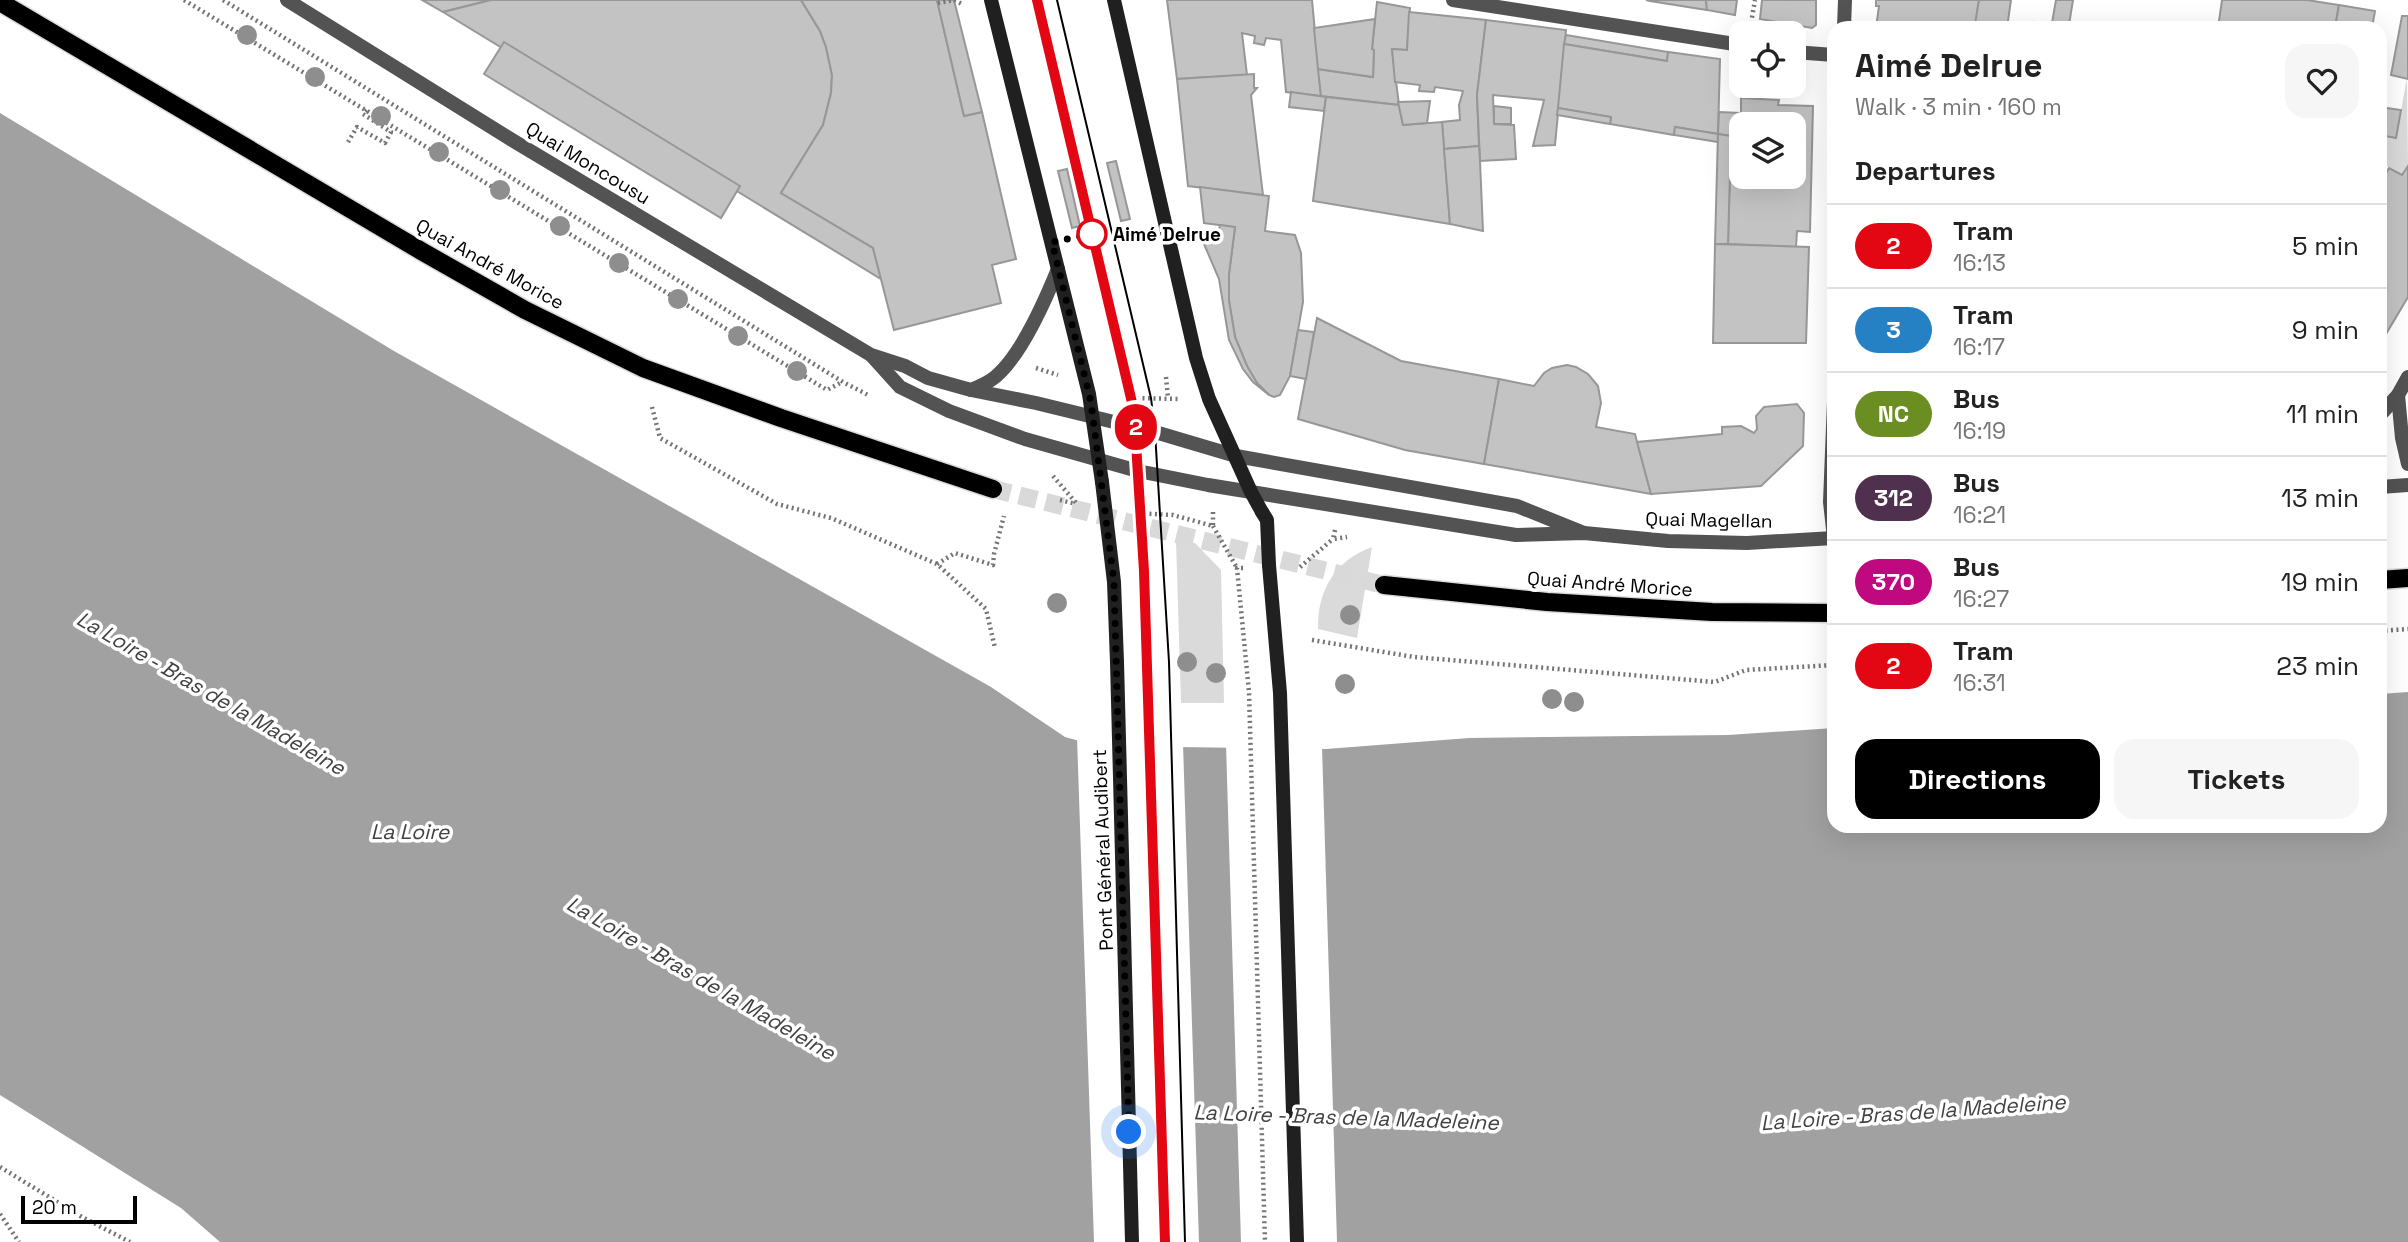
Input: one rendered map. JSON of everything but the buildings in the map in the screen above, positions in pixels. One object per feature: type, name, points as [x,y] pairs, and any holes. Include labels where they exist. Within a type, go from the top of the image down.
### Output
[{"type":"main road","name":"Pont Général Audibert","points":[[991,0],[1093,418],[1114,582],[1132,1242]]},
{"type":"main road","points":[[1114,0],[1196,358],[1209,399],[1251,492],[1267,520],[1280,693],[1297,1242]]},
{"type":"main road","name":"Quai André Morice","points":[[0,2],[446,265],[525,310],[643,369],[993,489]]},
{"type":"main road","points":[[2387,580],[2408,578]]},
{"type":"main road","name":"Quai André Morice","points":[[1384,585],[1547,602],[1712,612],[1827,613]]},
{"type":"street","name":"Quai Moncousu","points":[[287,0],[541,157],[871,355],[905,366],[928,378],[971,390],[1035,402],[1155,432],[1236,456]]},
{"type":"street","points":[[1453,0],[1729,43]]},
{"type":"street","points":[[1844,21],[1845,0]]},
{"type":"street","points":[[1806,53],[1827,54]]},
{"type":"street","points":[[971,390],[993,379],[1012,356],[1039,316],[1058,269]]},
{"type":"street","name":"Quai Moncousu","points":[[871,355],[900,387],[949,411],[1025,439],[1138,471],[1251,492]]},
{"type":"street","points":[[2387,407],[2408,377]]},
{"type":"street","points":[[2398,395],[2402,438],[2408,464]]},
{"type":"street","name":"Quai Magellan","points":[[1236,456],[1517,506],[1584,533]]},
{"type":"street","points":[[2387,486],[2408,485]]},
{"type":"street","name":"Quai Magellan","points":[[1251,492],[1516,535],[1584,533],[1668,541],[1747,543],[1827,538]]},
{"type":"path","points":[[184,0],[827,390],[843,382],[223,0]]},
{"type":"path","points":[[938,3],[954,0],[962,4]]},
{"type":"path","points":[[1752,21],[1755,0]]},
{"type":"path","points":[[348,142],[357,127],[385,143],[391,132],[363,114],[367,110]]},
{"type":"path","points":[[1046,372],[1058,375]]},
{"type":"path","points":[[1166,377],[1168,398]]},
{"type":"path","points":[[1161,398],[1184,399]]},
{"type":"path","points":[[652,407],[660,439],[777,504],[831,518],[937,564],[986,609],[995,648]]},
{"type":"path","points":[[1048,472],[1059,480],[1078,505],[1060,500]]},
{"type":"path","points":[[1213,510],[1213,526],[1239,576],[1249,692],[1265,1242]]},
{"type":"path","points":[[1140,513],[1173,515],[1213,526]]},
{"type":"path","points":[[1300,567],[1333,539]]},
{"type":"path","points":[[937,564],[955,553],[993,565]]},
{"type":"path","points":[[2387,630],[2408,629]]},
{"type":"path","points":[[1312,640],[1414,657],[1715,682],[1746,670],[1827,665]]},
{"type":"path","points":[[0,1167],[82,1217],[130,1242]]},
{"type":"path","points":[[0,1214],[19,1242]]},
{"type":"shaded area","points":[[2407,78],[2408,166],[2402,175],[2387,166],[2387,136],[2396,137]]},
{"type":"shaded area","points":[[1176,540],[1195,543],[1221,570],[1224,703],[1181,703]]},
{"type":"shaded area","points":[[1372,547],[1357,638],[1318,629],[1321,602],[1331,579],[1348,560]]},
{"type":"water","name":"La Loire","points":[[0,113],[394,351],[991,687],[1065,737],[1098,746],[1326,749],[1469,738],[1728,735],[1827,728],[1827,833],[2387,833],[2387,694],[2408,692],[2408,1242],[220,1242],[181,1208],[0,1095]]},
{"type":"pier","points":[[1077,737],[1098,742],[1183,744],[1199,1242],[1094,1242]]},
{"type":"pier","points":[[1226,744],[1322,746],[1337,1242],[1241,1242]]},
{"type":"tunnel","points":[[993,489],[1384,585]]},
{"type":"tram line","points":[[1037,0],[1134,411],[1144,571],[1165,1242]]},
{"type":"tram line","name":"2","points":[[1037,0],[1134,411],[1144,571],[1165,1242]]},
{"type":"tram line","points":[[1057,0],[1151,398],[1155,432],[1169,662],[1185,1242]]},
{"type":"place","name":"Aimé Delrue","points":[[1092,234]]},
{"type":"route","points":[[1092,234],[1052,242],[1091,402],[1114,582],[1129,1132]]},
{"type":"water label","name":"La Loire - Bras de la Madeleine","points":[[211,693]]},
{"type":"water label","name":"La Loire - Bras de la Madeleine","points":[[701,978]]},
{"type":"water label","name":"La Loire - Bras de la Madeleine","points":[[1913,1112]]},
{"type":"water label","name":"La Loire - Bras de la Madeleine","points":[[1346,1117]]}]
